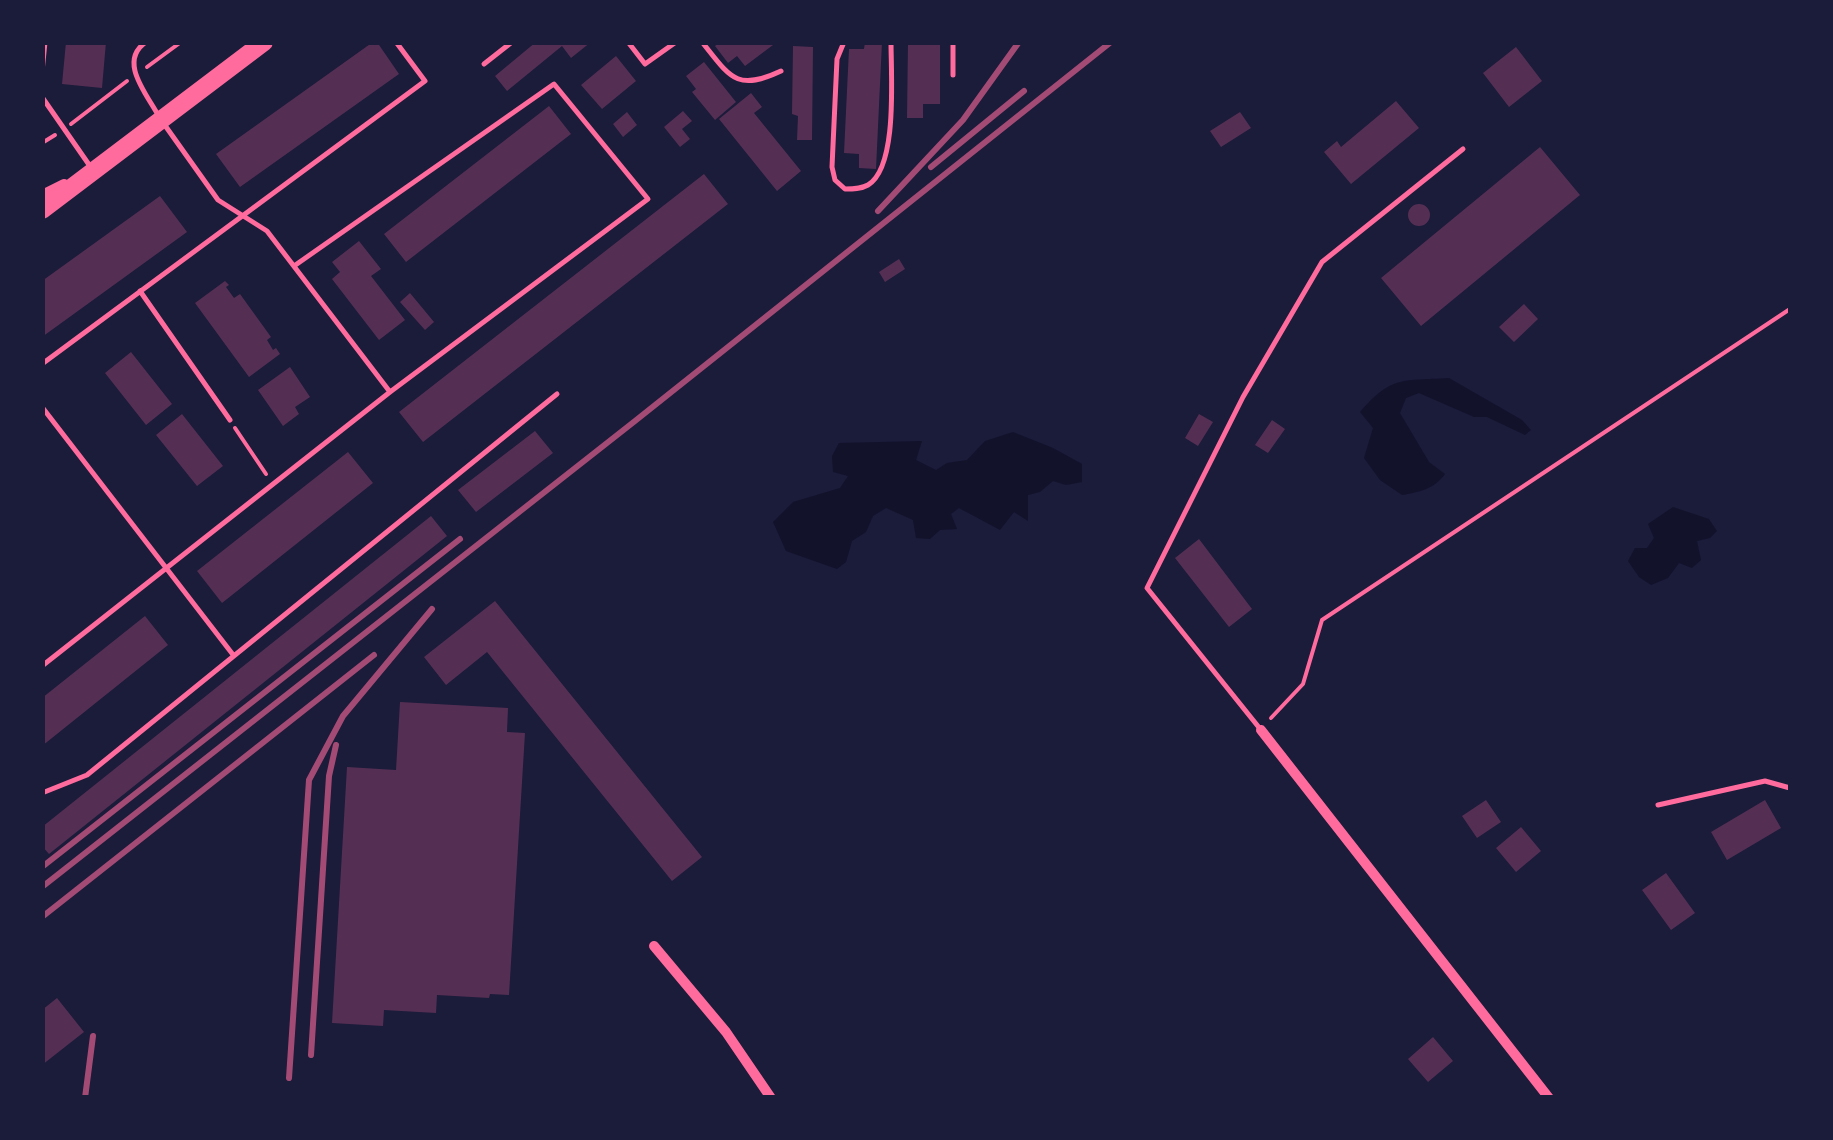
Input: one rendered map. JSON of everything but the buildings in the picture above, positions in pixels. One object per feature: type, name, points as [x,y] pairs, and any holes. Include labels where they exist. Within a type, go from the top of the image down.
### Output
[{"type":"main road","points":[[42,210],[264,42]]},
{"type":"street","points":[[42,196],[94,172]]},
{"type":"street","points":[[1261,730],[1549,1098]]},
{"type":"street","points":[[654,946],[726,1032],[771,1098]]},
{"type":"lane","points":[[42,72],[45,42]]},
{"type":"lane","points":[[146,42],[136,49],[133,70],[162,121],[218,200],[267,231],[390,392]]},
{"type":"lane","points":[[42,364],[425,81],[396,42]]},
{"type":"lane","points":[[484,64],[512,42]]},
{"type":"lane","points":[[628,42],[645,64],[676,42]]},
{"type":"lane","points":[[702,42],[726,72],[743,81],[760,81],[781,71]]},
{"type":"lane","points":[[844,42],[837,60],[832,167],[835,180],[845,189],[870,184],[882,170],[889,145],[892,42]]},
{"type":"lane","points":[[953,75],[954,42]]},
{"type":"lane","points":[[42,666],[390,392],[648,199],[554,84],[294,266]]},
{"type":"lane","points":[[42,97],[94,172]]},
{"type":"lane","points":[[1261,730],[1147,588],[1243,397],[1322,262],[1462,149]]},
{"type":"lane","points":[[140,291],[230,420]]},
{"type":"lane","points":[[42,793],[87,775],[557,394]]},
{"type":"lane","points":[[42,407],[234,656]]},
{"type":"lane","points":[[1658,804],[1764,781],[1790,788]]},
{"type":"path","points":[[64,130],[181,42]]},
{"type":"path","points":[[1261,730],[1302,684],[1322,620],[1790,310]]},
{"type":"path","points":[[230,420],[273,484]]},
{"type":"shaded area","points":[[1449,378],[1522,420],[1531,430],[1525,435],[1419,393],[1406,398],[1400,413],[1429,462],[1445,474],[1426,489],[1402,495],[1380,480],[1364,458],[1373,428],[1360,412],[1381,392],[1399,382]]},
{"type":"shaded area","points":[[1013,432],[1082,464],[1082,482],[1066,485],[1053,481],[1040,492],[1028,495],[1028,521],[1014,512],[1000,530],[959,508],[951,514],[957,529],[940,530],[930,539],[916,538],[913,520],[886,508],[873,516],[866,532],[852,541],[846,562],[837,569],[786,551],[773,522],[793,502],[840,488],[848,476],[833,472],[832,456],[839,443],[922,441],[916,460],[936,470],[947,463],[967,460],[985,441]]},
{"type":"shaded area","points":[[1673,507],[1709,519],[1717,531],[1710,538],[1697,541],[1701,560],[1692,568],[1679,563],[1668,578],[1651,585],[1639,577],[1628,561],[1635,548],[1647,548],[1654,538],[1648,524]]},
{"type":"railway","points":[[878,211],[963,120],[1019,42]]},
{"type":"railway","points":[[42,887],[1111,42]]},
{"type":"railway","points":[[931,167],[1024,91]]},
{"type":"railway","points":[[42,867],[460,539]]},
{"type":"railway","points":[[289,1078],[309,780],[343,716],[432,609]]},
{"type":"railway","points":[[42,917],[374,655]]},
{"type":"railway","points":[[311,1055],[329,776],[336,745]]},
{"type":"railway","points":[[85,1098],[93,1036]]}]
